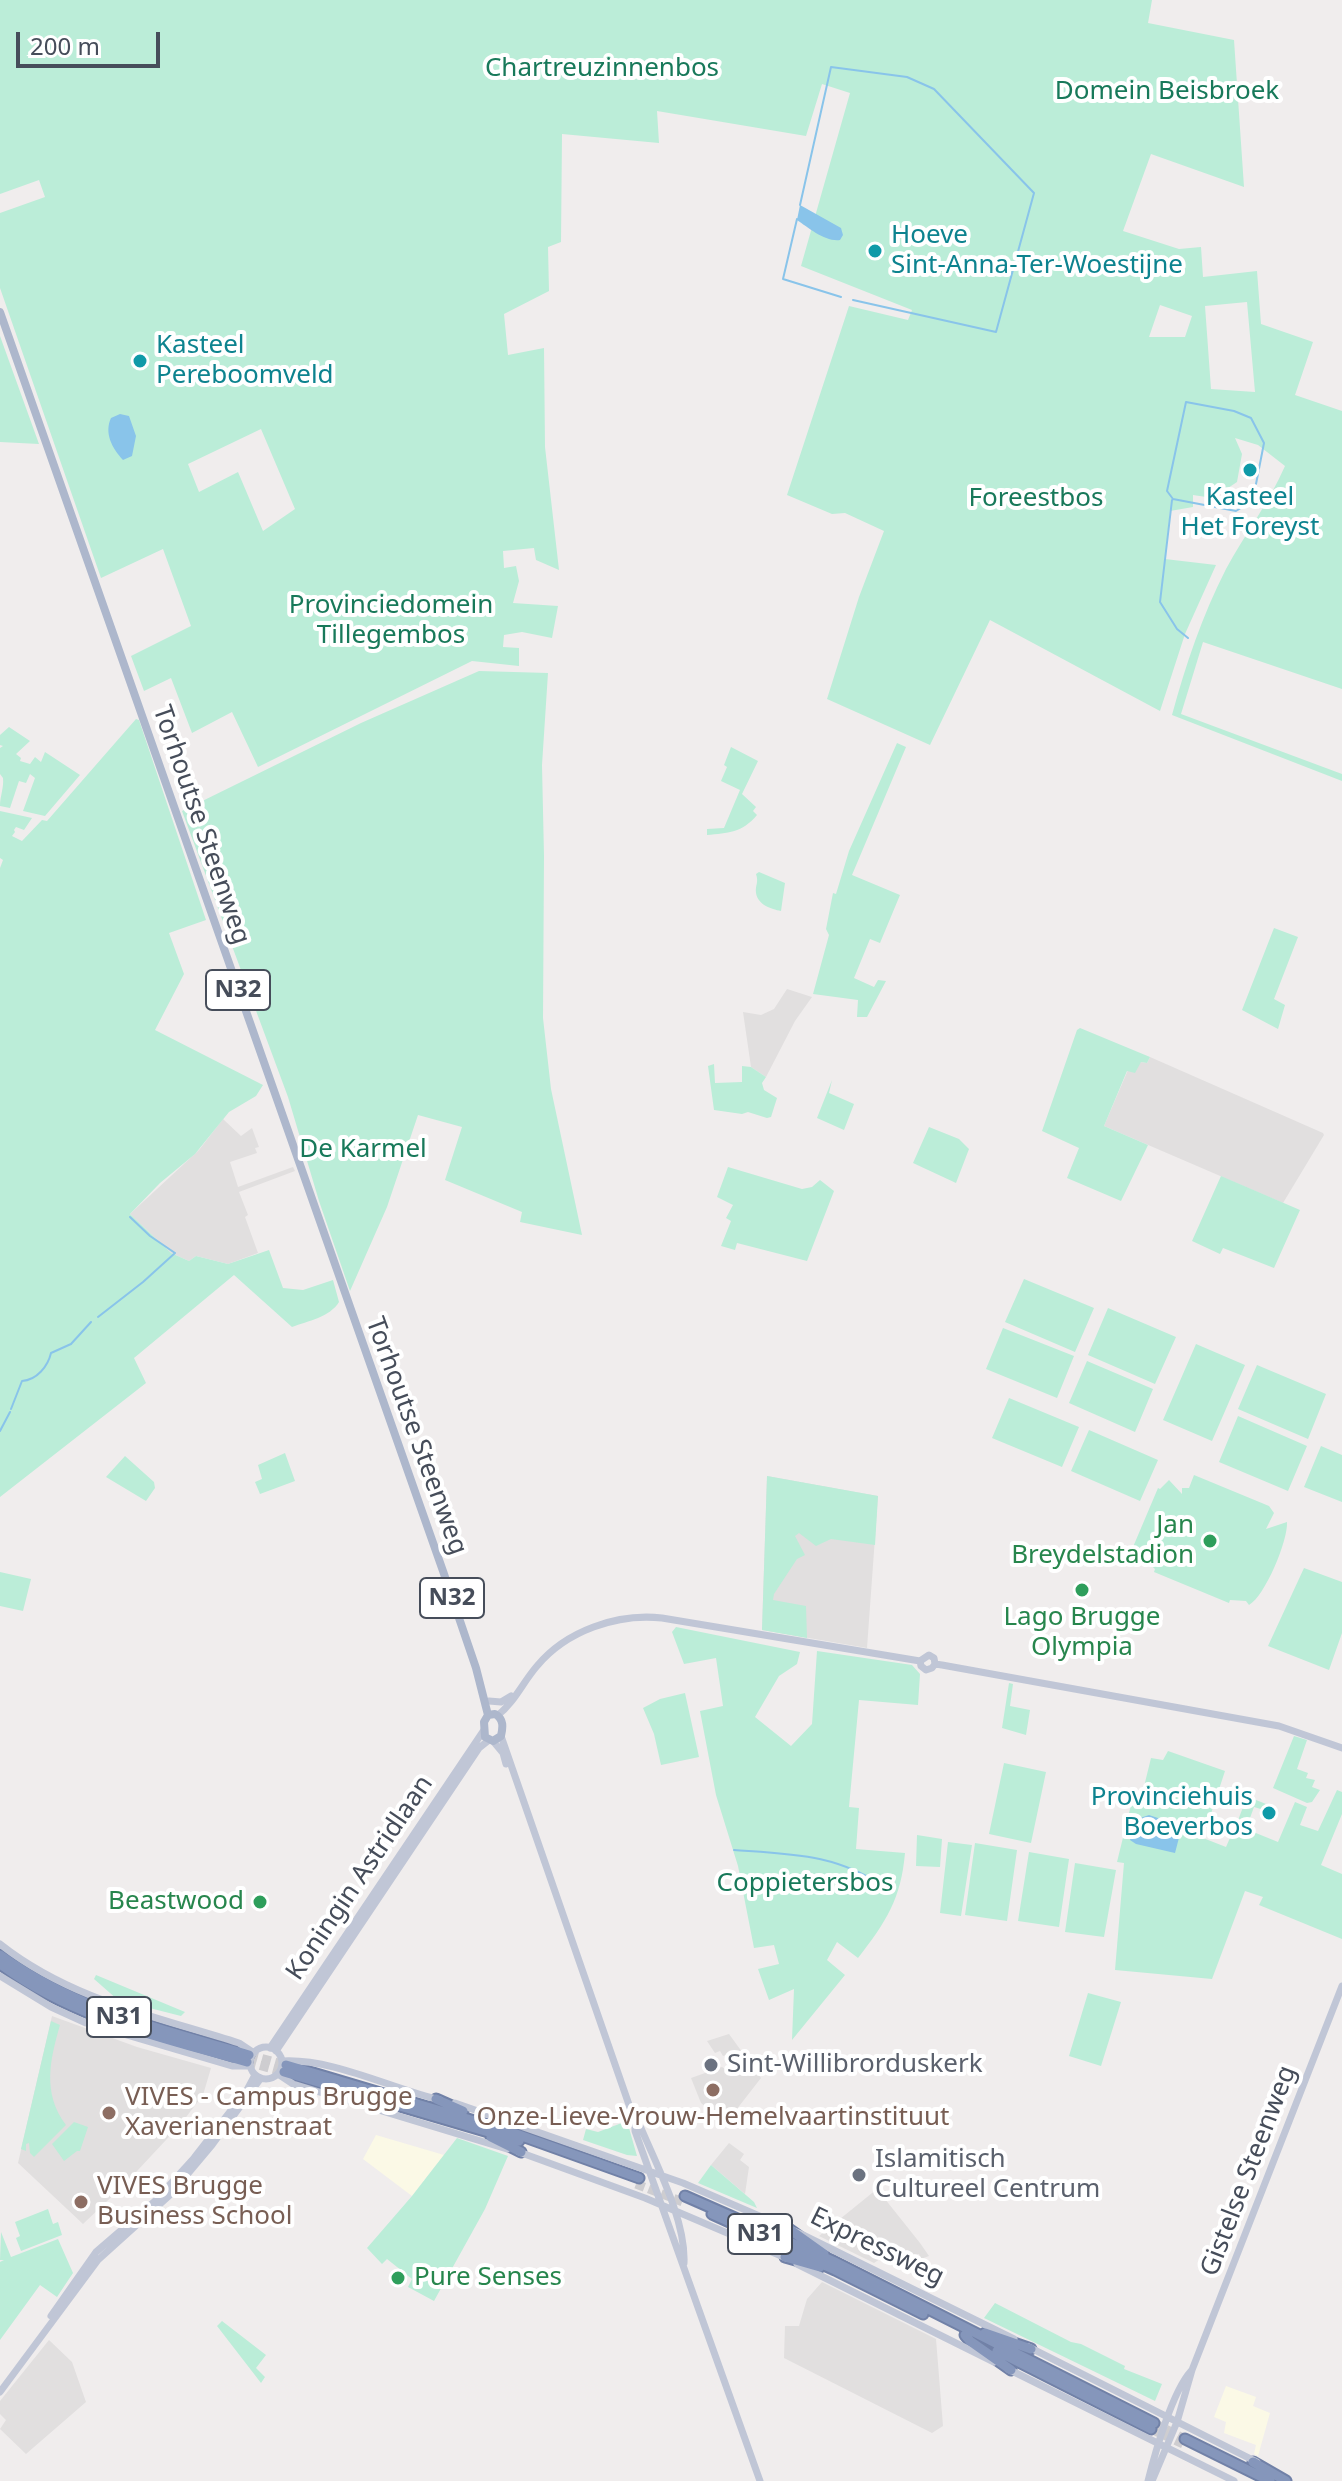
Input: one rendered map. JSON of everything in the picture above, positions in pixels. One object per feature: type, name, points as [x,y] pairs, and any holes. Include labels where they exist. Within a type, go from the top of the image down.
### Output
[{"type":"highway","name":"N31","points":[[0,1955],[38,1981],[91,2007],[250,2059]]},
{"type":"highway","name":"N31","points":[[0,1964],[61,2002],[97,2018],[250,2059]]},
{"type":"highway","points":[[283,2068],[475,2124],[638,2181]]},
{"type":"highway","points":[[436,2099],[475,2124],[483,2134],[521,2152]]},
{"type":"highway","name":"Expressweg","points":[[684,2199],[834,2266],[1153,2426]]},
{"type":"highway","points":[[789,2229],[810,2241],[834,2266]]},
{"type":"highway","points":[[785,2257],[834,2266]]},
{"type":"highway","points":[[1011,2370],[970,2341],[969,2333],[1006,2338],[1031,2349]]},
{"type":"highway","points":[[1256,2481],[1184,2441],[1270,2481]]},
{"type":"highway","points":[[1253,2462],[1286,2481]]},
{"type":"main road","name":"Torhoutse Steenweg","points":[[0,312],[494,1715]]},
{"type":"main road","name":"Torhoutse Steenweg","points":[[476,1668],[494,1715]]},
{"type":"main road","name":"N32","points":[[484,1730],[494,1715],[502,1724],[495,1739]]},
{"type":"main road","points":[[484,1730],[495,1739]]},
{"type":"street","points":[[494,1715],[506,1708],[546,1656],[570,1638],[601,1624],[637,1617],[920,1661],[926,1670],[935,1664],[1268,1724],[1342,1748]]},
{"type":"street","points":[[489,1701],[501,1702],[519,1690]]},
{"type":"street","points":[[502,1724],[519,1690]]},
{"type":"street","name":"Koningin Astridlaan","points":[[273,2049],[484,1730]]},
{"type":"street","points":[[495,1739],[521,1798],[760,2481]]},
{"type":"street","name":"Koningin Astridlaan","points":[[414,1839],[479,1748],[495,1739]]},
{"type":"street","points":[[0,1944],[67,1987],[113,2006],[239,2043],[258,2076]]},
{"type":"street","points":[[0,1976],[51,2007],[96,2026],[232,2066],[250,2059],[260,2048],[273,2049],[283,2068],[270,2079],[258,2076]]},
{"type":"street","name":"Gistelse Steenweg","points":[[1150,2481],[1342,1986]]},
{"type":"street","name":"Expressweg","points":[[1234,2481],[785,2257],[661,2205],[521,2152],[293,2084],[283,2068],[300,2060],[330,2067],[522,2125],[650,2171],[789,2229],[1294,2481]]},
{"type":"street","points":[[0,2389],[98,2260],[170,2195],[212,2145],[258,2076]]},
{"type":"street","points":[[635,2122],[641,2128],[662,2176],[684,2263]]},
{"type":"shaded area","points":[[787,989],[812,997],[795,1021],[766,1077],[751,1067],[743,1012],[761,1015],[774,1009]]},
{"type":"shaded area","points":[[1150,1057],[1323,1133],[1283,1203],[1104,1126],[1128,1070],[1141,1062],[1147,1063]]},
{"type":"shaded area","points":[[223,1119],[241,1136],[252,1128],[259,1147],[255,1148],[257,1153],[230,1162],[238,1187],[293,1167],[295,1171],[239,1192],[258,1253],[228,1264],[196,1256],[189,1261],[171,1253],[130,1214],[199,1150]]},
{"type":"shaded area","points":[[767,1476],[878,1496],[867,1648],[762,1630]]},
{"type":"shaded area","name":"VIVES - Campus Brugge Xaverianenstraat","points":[[52,2016],[137,2047],[211,2068],[203,2095],[180,2125],[83,2224],[18,2163]]},
{"type":"shaded area","name":"Onze-Lieve-Vrouw-Hemelvaartinstituut","points":[[729,2034],[761,2078],[726,2123],[701,2103],[691,2078],[722,2067],[725,2069],[732,2060],[729,2054],[723,2056],[720,2051],[715,2053],[707,2041]]},
{"type":"shaded area","points":[[376,2135],[444,2155],[412,2196],[363,2159]]},
{"type":"shaded area","name":"Onze-Lieve-Vrouw-Hemelvaartinstituut","points":[[729,2143],[744,2154],[740,2160],[749,2167],[745,2194],[711,2165]]},
{"type":"shaded area","points":[[877,2189],[929,2256],[921,2259],[919,2254],[880,2259],[874,2263],[819,2236]]},
{"type":"shaded area","points":[[822,2282],[936,2339],[943,2426],[932,2433],[784,2358],[785,2326],[799,2326],[807,2299]]},
{"type":"shaded area","points":[[49,2340],[72,2362],[86,2402],[26,2454],[0,2429],[6,2420],[0,2414],[0,2401]]},
{"type":"shaded area","points":[[1226,2386],[1256,2397],[1253,2406],[1270,2413],[1258,2456],[1254,2454],[1256,2445],[1224,2433],[1226,2422],[1214,2417]]},
{"type":"green space","points":[[0,0],[1152,0],[1148,23],[1234,40],[1244,187],[1151,154],[1123,231],[1179,249],[1201,247],[1203,277],[1257,271],[1261,324],[1313,342],[1295,395],[1342,411],[1342,689],[1203,642],[1181,714],[1342,774],[1342,781],[1172,715],[1195,640],[1217,587],[1285,466],[1258,445],[1235,438],[1242,454],[1237,482],[1213,498],[1193,495],[1193,507],[1170,511],[1165,559],[1216,565],[1185,634],[1160,711],[990,620],[930,745],[827,699],[859,597],[884,531],[845,513],[832,514],[787,495],[849,306],[908,320],[912,310],[801,266],[850,93],[822,84],[806,136],[657,111],[659,143],[562,134],[561,242],[548,247],[549,291],[504,314],[508,355],[544,348],[545,447],[559,570],[536,560],[534,548],[503,551],[504,568],[516,566],[519,581],[513,603],[558,606],[552,638],[522,632],[504,635],[503,647],[519,648],[519,666],[472,661],[258,767],[232,712],[192,733],[171,678],[144,691],[131,656],[191,626],[163,549],[101,578],[0,288],[0,213],[45,197],[39,180],[0,194]],"holes":[[[1247,302],[1255,392],[1211,389],[1205,306]],[[1160,305],[1192,316],[1185,337],[1149,337]],[[261,429],[295,509],[263,531],[238,472],[199,492],[188,464]]]},
{"type":"green space","points":[[0,336],[39,444],[0,442]]},
{"type":"green space","name":"De Karmel","points":[[479,671],[548,673],[542,765],[543,1018],[551,1089],[582,1235],[520,1222],[522,1212],[445,1180],[462,1127],[418,1115],[387,1207],[350,1291],[288,1097],[182,811],[361,723]]},
{"type":"green space","points":[[136,719],[139,720],[206,920],[169,933],[184,974],[155,1030],[263,1085],[256,1096],[229,1112],[195,1154],[160,1183],[130,1214],[171,1253],[189,1261],[196,1256],[228,1264],[269,1250],[283,1288],[303,1290],[333,1280],[339,1302],[324,1315],[292,1327],[234,1275],[134,1358],[146,1383],[0,1497],[0,868],[3,860],[0,858],[0,811],[32,818],[24,830],[16,827],[14,830],[12,836],[22,841],[42,820],[47,821]]},
{"type":"green space","points":[[9,727],[30,741],[16,754],[20,761],[30,764],[35,757],[41,762],[45,752],[80,775],[45,816],[23,811],[35,778],[30,774],[26,783],[19,781],[10,808],[0,806],[3,778],[0,774],[0,748],[3,746],[0,745],[0,735]]},
{"type":"green space","points":[[897,743],[906,747],[852,875],[900,895],[880,943],[870,939],[854,978],[874,987],[878,980],[886,981],[867,1017],[857,1017],[858,1000],[813,994],[829,935],[826,929],[833,893],[836,894],[849,851]]},
{"type":"green space","points":[[731,747],[758,761],[742,794],[756,807],[753,811],[757,815],[740,829],[707,835],[707,829],[724,828],[740,790],[721,781]]},
{"type":"green space","points":[[759,872],[785,883],[781,911],[759,901],[756,874]]},
{"type":"green space","points":[[1274,928],[1298,937],[1274,999],[1285,1005],[1278,1029],[1242,1010]]},
{"type":"green space","points":[[1080,1028],[1150,1057],[1147,1063],[1141,1062],[1135,1073],[1127,1071],[1104,1126],[1148,1145],[1121,1201],[1067,1178],[1079,1148],[1042,1131]]},
{"type":"green space","points":[[714,1064],[715,1083],[742,1082],[742,1066],[751,1067],[766,1077],[762,1083],[764,1090],[777,1098],[771,1117],[714,1110],[708,1066]]},
{"type":"green space","points":[[832,1080],[829,1093],[854,1104],[844,1130],[817,1118]]},
{"type":"green space","points":[[929,1127],[959,1139],[969,1149],[956,1183],[913,1163]]},
{"type":"green space","points":[[728,1167],[802,1189],[812,1187],[820,1180],[834,1191],[807,1261],[737,1243],[735,1250],[721,1246],[731,1221],[726,1218],[733,1205],[717,1197]]},
{"type":"green space","points":[[1221,1176],[1300,1210],[1274,1268],[1223,1248],[1220,1254],[1192,1241]]},
{"type":"green space","points":[[1024,1279],[1094,1308],[1075,1352],[1005,1322]]},
{"type":"green space","points":[[1108,1308],[1176,1337],[1155,1384],[1088,1355]]},
{"type":"green space","points":[[1003,1328],[1074,1356],[1057,1398],[986,1369]]},
{"type":"green space","points":[[1196,1344],[1245,1365],[1212,1441],[1163,1420]]},
{"type":"green space","points":[[1087,1361],[1153,1389],[1135,1432],[1069,1403]]},
{"type":"green space","points":[[1257,1365],[1326,1394],[1308,1439],[1238,1409]]},
{"type":"green space","points":[[1009,1398],[1079,1427],[1062,1467],[992,1438]]},
{"type":"green space","points":[[1238,1416],[1307,1446],[1288,1491],[1219,1462]]},
{"type":"green space","points":[[1089,1430],[1158,1460],[1140,1501],[1071,1471]]},
{"type":"green space","points":[[1321,1446],[1342,1455],[1342,1502],[1304,1487]]},
{"type":"green space","points":[[285,1453],[295,1481],[260,1494],[255,1482],[262,1479],[258,1465]]},
{"type":"green space","points":[[125,1456],[154,1482],[155,1488],[146,1501],[106,1477]]},
{"type":"green space","name":"Jan Breydelstadion","points":[[1194,1475],[1269,1506],[1274,1513],[1266,1529],[1287,1522],[1284,1542],[1274,1567],[1262,1591],[1249,1605],[1246,1601],[1230,1600],[1229,1603],[1154,1572],[1155,1569],[1145,1560],[1136,1565],[1133,1547],[1158,1488],[1169,1480],[1182,1494],[1182,1488],[1189,1488]]},
{"type":"green space","points":[[767,1476],[878,1496],[875,1545],[831,1539],[816,1546],[799,1533],[795,1536],[805,1555],[797,1559],[773,1600],[806,1606],[807,1638],[762,1630]]},
{"type":"green space","points":[[1304,1568],[1342,1582],[1342,1633],[1329,1670],[1268,1646]]},
{"type":"green space","points":[[0,1572],[31,1579],[23,1611],[0,1606]]},
{"type":"green space","name":"Coppietersbos","points":[[676,1627],[800,1652],[797,1664],[779,1676],[755,1717],[791,1746],[812,1724],[817,1651],[912,1665],[920,1674],[918,1705],[859,1700],[849,1807],[859,1808],[856,1849],[905,1853],[896,1897],[877,1933],[858,1958],[837,1942],[827,1960],[845,1975],[792,2040],[794,1989],[769,2000],[758,1969],[779,1964],[774,1945],[754,1948],[738,1866],[716,1795],[700,1711],[723,1706],[716,1658],[684,1664],[672,1632]]},
{"type":"green space","points":[[1009,1683],[1013,1684],[1010,1706],[1030,1710],[1026,1735],[1002,1728]]},
{"type":"green space","points":[[685,1693],[699,1757],[661,1765],[654,1734],[643,1708],[660,1699]]},
{"type":"green space","points":[[1294,1736],[1307,1740],[1297,1769],[1308,1773],[1306,1778],[1315,1780],[1312,1787],[1320,1790],[1312,1802],[1307,1803],[1273,1788]]},
{"type":"green space","points":[[1168,1751],[1225,1771],[1203,1838],[1226,1847],[1233,1831],[1238,1830],[1235,1828],[1245,1802],[1237,1798],[1241,1794],[1266,1804],[1264,1810],[1254,1807],[1246,1829],[1278,1842],[1295,1802],[1307,1807],[1300,1825],[1318,1831],[1337,1790],[1342,1792],[1342,1814],[1321,1865],[1342,1874],[1342,1939],[1259,1905],[1263,1897],[1245,1891],[1212,1979],[1115,1970],[1124,1863],[1117,1862],[1131,1805],[1139,1807],[1151,1758],[1163,1760]]},
{"type":"green space","points":[[1004,1763],[1046,1772],[1031,1843],[989,1834]]},
{"type":"green space","points":[[917,1835],[942,1839],[940,1867],[916,1866]]},
{"type":"green space","points":[[948,1842],[972,1845],[961,1916],[940,1913]]},
{"type":"green space","points":[[975,1843],[1017,1850],[1007,1921],[965,1915]]},
{"type":"green space","points":[[1029,1852],[1069,1859],[1059,1927],[1018,1921]]},
{"type":"green space","points":[[1075,1863],[1116,1870],[1104,1937],[1065,1932]]},
{"type":"green space","points":[[96,1975],[185,2012],[181,2016],[118,2000],[94,1979]]},
{"type":"green space","points":[[1088,1993],[1121,2002],[1101,2066],[1069,2056]]},
{"type":"green space","points":[[51,2021],[60,2025],[51,2064],[51,2089],[58,2113],[66,2125],[34,2157],[30,2153],[29,2143],[26,2144],[26,2151],[21,2149]]},
{"type":"green space","points":[[627,2121],[637,2156],[583,2140],[586,2129],[598,2132]]},
{"type":"green space","points":[[74,2122],[88,2127],[80,2151],[64,2161],[52,2144]]},
{"type":"green space","points":[[457,2138],[508,2156],[485,2209],[434,2301],[408,2287],[412,2279],[387,2259],[382,2264],[367,2248]]},
{"type":"green space","points":[[711,2165],[754,2202],[757,2208],[698,2183]]},
{"type":"green space","points":[[48,2209],[53,2224],[58,2222],[62,2235],[21,2251],[15,2222]]},
{"type":"green space","points":[[1,2232],[11,2257],[58,2239],[73,2273],[57,2297],[40,2285],[0,2340],[0,2262],[4,2260],[0,2260]]},
{"type":"green space","points":[[995,2303],[1125,2366],[1124,2369],[1162,2384],[1155,2401],[984,2318]]},
{"type":"green space","points":[[222,2321],[266,2355],[256,2368],[265,2377],[261,2383],[217,2326]]},
{"type":"water","points":[[800,205],[841,228],[843,235],[840,240],[823,237],[797,220]]},
{"type":"water","points":[[120,414],[129,416],[136,436],[132,456],[123,460],[113,445],[108,429],[111,418]]},
{"type":"water","points":[[1149,1815],[1179,1825],[1181,1830],[1175,1853],[1130,1840],[1134,1820]]},
{"type":"waterway","points":[[800,205],[831,67],[907,77],[934,89],[1034,193],[996,332],[853,300]]},
{"type":"waterway","points":[[797,219],[783,279],[841,297]]},
{"type":"waterway","points":[[1255,489],[1252,501],[1236,511],[1173,499],[1167,491],[1186,402],[1234,411],[1251,418],[1264,443],[1256,484]]},
{"type":"waterway","points":[[1172,500],[1160,602],[1177,629],[1188,638]]},
{"type":"waterway","points":[[98,1317],[175,1253],[130,1217]]},
{"type":"waterway","points":[[11,1409],[22,1381],[37,1375],[51,1353],[71,1344],[91,1322]]},
{"type":"waterway","points":[[0,1431],[10,1412]]},
{"type":"waterway","points":[[734,1850],[833,1862],[869,1877],[887,1889]]},
{"type":"tunnel","points":[[249,2055],[286,2065]]},
{"type":"tunnel","points":[[247,2062],[284,2072]]},
{"type":"tunnel","points":[[636,2184],[683,2202]]},
{"type":"tunnel","points":[[1154,2423],[1185,2439]]},
{"type":"tunnel","points":[[1151,2429],[1183,2444]]},
{"type":"place","name":"Hoeve Sint-Anna-Ter-Woestijne","points":[[875,251]]},
{"type":"place","name":"Kasteel Pereboomveld","points":[[140,361]]},
{"type":"place","name":"Kasteel Het Foreyst","points":[[1250,470]]},
{"type":"place","name":"Jan Breydelstadion","points":[[1210,1541]]},
{"type":"place","name":"Lago Brugge Olympia","points":[[1082,1590]]},
{"type":"place","name":"Provinciehuis Boeverbos","points":[[1269,1813]]},
{"type":"place","name":"Beastwood","points":[[260,1902]]},
{"type":"place","name":"Sint-Willibrorduskerk","points":[[711,2065]]},
{"type":"place","name":"Onze-Lieve-Vrouw-Hemelvaartinstituut","points":[[713,2090]]},
{"type":"place","name":"VIVES - Campus Brugge Xaverianenstraat","points":[[109,2113]]},
{"type":"place","name":"Islamitisch Cultureel Centrum","points":[[859,2175]]},
{"type":"place","name":"VIVES Brugge Business School","points":[[81,2202]]},
{"type":"place","name":"Pure Senses","points":[[398,2278]]},
{"type":"park label","name":"Chartreuzinnenbos","points":[[602,69]]},
{"type":"park label","name":"Domein Beisbroek","points":[[1167,92]]},
{"type":"park label","name":"Foreestbos","points":[[1036,499]]},
{"type":"park label","name":"Provinciedomein Tillegembos","points":[[391,621]]}]
